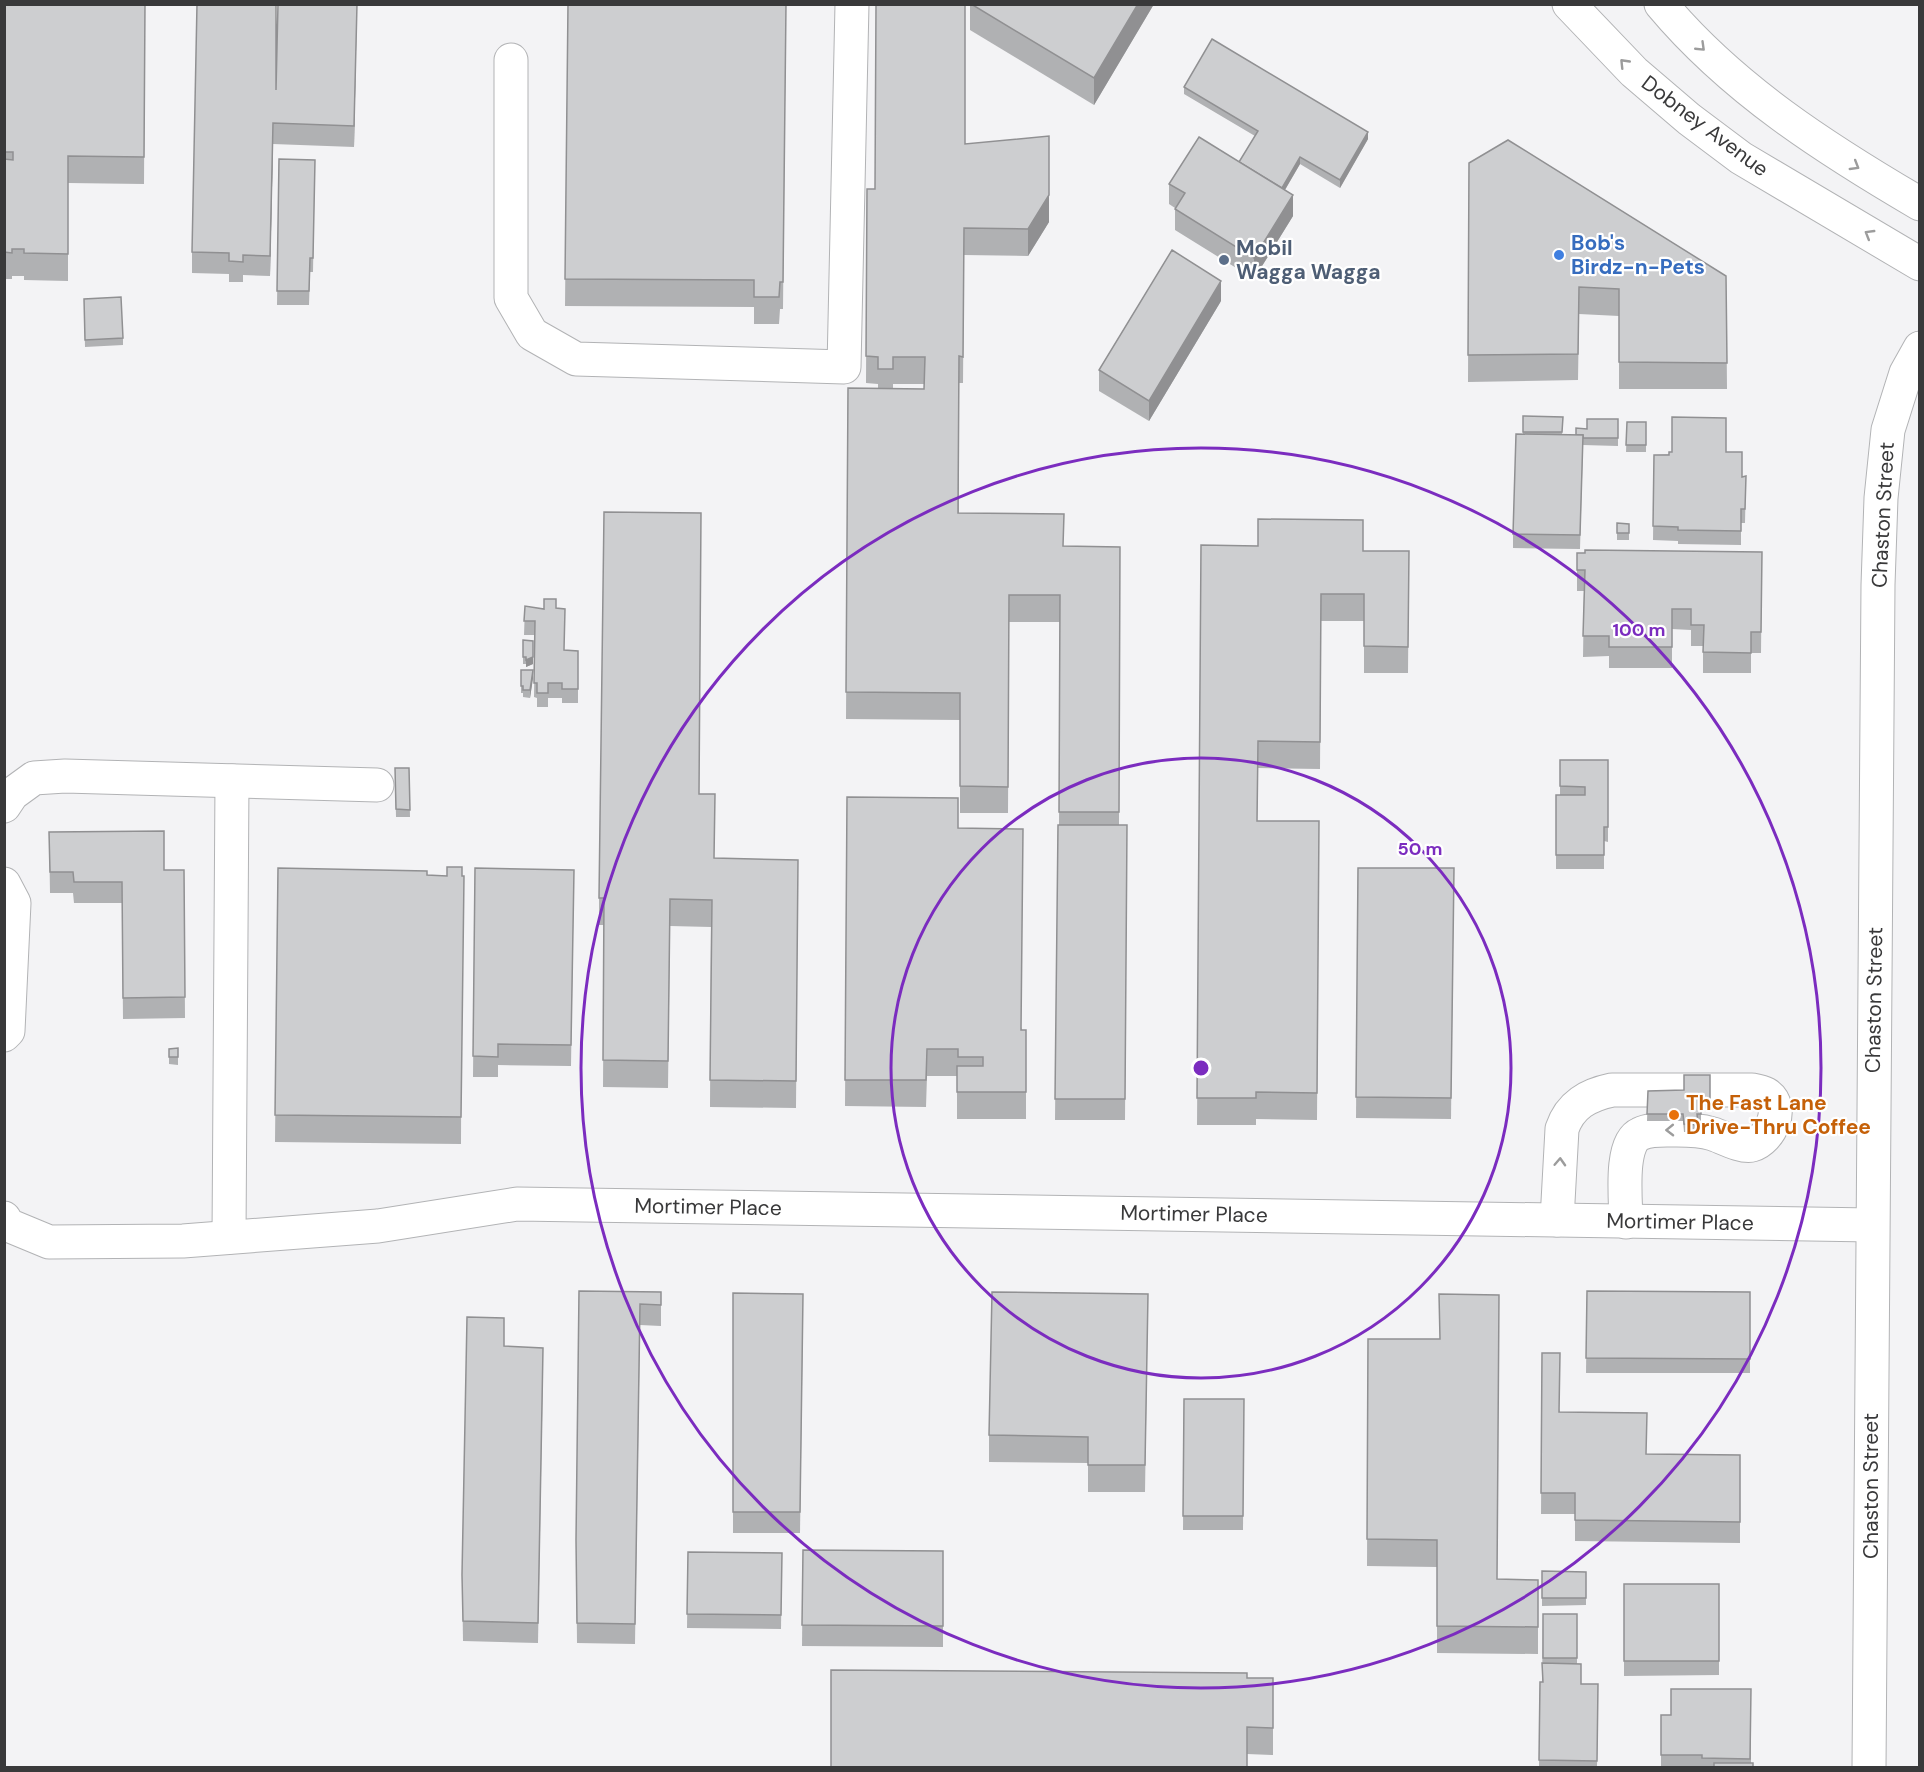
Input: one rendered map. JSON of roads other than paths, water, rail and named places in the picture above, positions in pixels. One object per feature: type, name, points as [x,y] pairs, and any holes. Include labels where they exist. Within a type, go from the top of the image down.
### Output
[{"type":"street","points":[[511,60],[511,298],[532,334],[576,359],[844,367],[852,4]]},
{"type":"street","name":"Dobney Avenue","points":[[1569,4],[1634,72],[1741,158],[1920,264]]},
{"type":"street","points":[[1661,4],[1724,70],[1773,108],[1848,162],[1920,204]]},
{"type":"street","name":"Chaston Street","points":[[1869,1767],[1878,585],[1881,498],[1888,430],[1905,373],[1920,348]]},
{"type":"street","points":[[4,806],[12,794],[34,778],[65,776],[377,785]]},
{"type":"street","points":[[229,1237],[232,781]]},
{"type":"street","points":[[4,884],[14,903],[8,1031],[4,1035]]},
{"type":"street","points":[[1557,1220],[1562,1129],[1566,1118],[1583,1101],[1598,1093],[1612,1090],[1752,1090],[1765,1093],[1771,1099],[1775,1118],[1771,1130],[1754,1145],[1745,1146],[1700,1130],[1652,1130],[1638,1134],[1631,1143],[1626,1158],[1626,1221]]},
{"type":"street","name":"Mortimer Place","points":[[4,1218],[8,1225],[49,1242],[183,1241],[378,1226],[517,1204],[1872,1225]]},
{"type":"place","name":"Bob's Birdz-n-Pets","points":[[1559,255]]},
{"type":"place","name":"Mobil Wagga Wagga","points":[[1224,260]]},
{"type":"place","name":"The Fast Lane Drive-Thru Coffee","points":[[1674,1115]]}]
